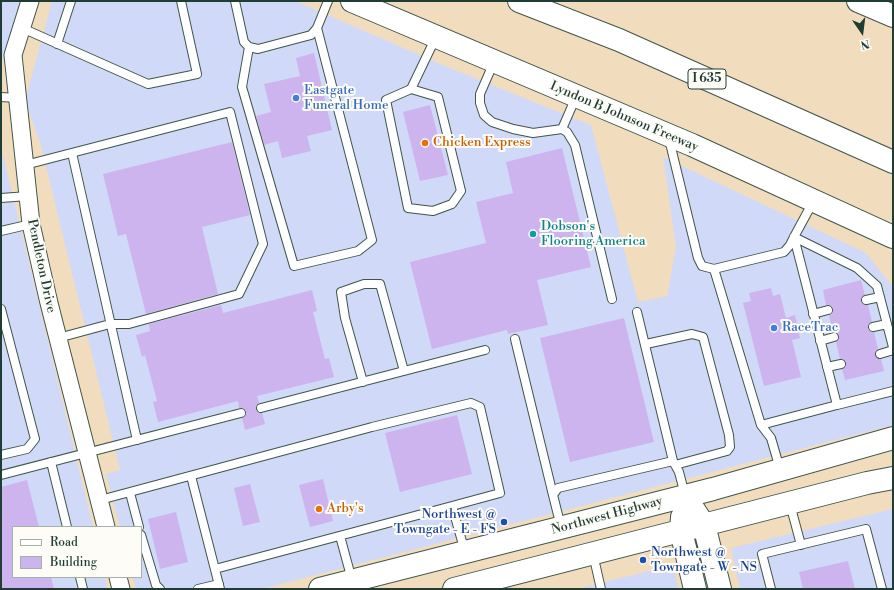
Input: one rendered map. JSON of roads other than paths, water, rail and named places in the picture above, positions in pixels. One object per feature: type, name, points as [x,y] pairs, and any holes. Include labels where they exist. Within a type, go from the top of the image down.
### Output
[{"type":"main road","name":"Lyndon B Johnson Freeway","points":[[352,1],[668,135],[893,237]]},
{"type":"main road","name":"I 635","points":[[519,1],[619,40],[893,162]]},
{"type":"main road","points":[[858,1],[893,16]]},
{"type":"main road","name":"Northwest Highway","points":[[320,589],[353,585],[465,553],[685,496],[893,438]]},
{"type":"main road","points":[[457,589],[867,483],[893,478]]},
{"type":"main road","points":[[685,496],[704,525],[720,589]]},
{"type":"main road","points":[[685,496],[680,531],[695,589]]},
{"type":"street","name":"Pendleton Drive","points":[[30,1],[22,28],[10,54],[9,98],[25,165],[31,224],[106,526]]},
{"type":"street","points":[[118,578],[121,589]]},
{"type":"lane","points":[[57,44],[71,1]]},
{"type":"lane","points":[[22,28],[148,84],[197,74],[181,1]]},
{"type":"lane","points":[[235,1],[244,42],[249,47],[258,49],[311,35],[317,28],[328,1]]},
{"type":"lane","points":[[249,47],[242,87],[294,266],[358,251],[372,240],[317,28]]},
{"type":"lane","points":[[411,89],[438,97],[461,191],[452,204],[433,211],[408,208],[386,100],[411,89],[436,36]]},
{"type":"lane","points":[[494,61],[480,94],[480,103],[484,115],[492,122],[532,133],[562,129],[567,132],[575,145],[612,299]]},
{"type":"lane","points":[[562,129],[576,97]]},
{"type":"lane","points":[[25,165],[230,112],[263,244],[239,294],[129,324],[110,324],[58,338]]},
{"type":"lane","points":[[668,135],[698,258],[702,266],[714,268],[784,252],[790,245],[813,201]]},
{"type":"lane","points":[[72,153],[137,440]]},
{"type":"lane","points":[[1,198],[28,196]]},
{"type":"lane","points":[[1,231],[31,224]]},
{"type":"lane","points":[[794,237],[857,268],[877,286],[893,347]]},
{"type":"lane","points":[[794,237],[837,405]]},
{"type":"lane","points":[[714,268],[761,425],[771,438],[780,470]]},
{"type":"lane","points":[[363,382],[345,318],[341,292],[364,284],[380,284],[404,371]]},
{"type":"lane","points":[[866,300],[880,297]]},
{"type":"lane","points":[[1,309],[35,439],[27,449],[1,455]]},
{"type":"lane","points":[[813,314],[828,310]]},
{"type":"lane","points":[[637,312],[674,463],[679,472],[685,496]]},
{"type":"lane","points":[[873,327],[887,324]]},
{"type":"lane","points":[[553,495],[558,488],[728,451],[730,448],[729,435],[703,337],[692,334],[646,344]]},
{"type":"lane","points":[[820,341],[834,337]]},
{"type":"lane","points":[[516,339],[561,528]]},
{"type":"lane","points":[[261,408],[486,350]]},
{"type":"lane","points":[[880,354],[893,350]]},
{"type":"lane","points":[[827,367],[841,364]]},
{"type":"lane","points":[[761,425],[893,391]]},
{"type":"lane","points":[[100,500],[372,426],[471,403],[480,407],[500,493],[215,569]]},
{"type":"lane","points":[[1,475],[241,413]]},
{"type":"lane","points":[[51,462],[67,526]]},
{"type":"lane","points":[[190,476],[219,586],[198,589]]},
{"type":"lane","points":[[130,493],[139,526]]},
{"type":"lane","points":[[790,504],[801,545]]},
{"type":"lane","points":[[452,506],[465,553]]},
{"type":"lane","points":[[771,589],[762,554],[866,529],[882,589]]},
{"type":"lane","points":[[340,536],[353,585]]},
{"type":"lane","points":[[142,538],[156,585],[160,589]]},
{"type":"lane","points":[[593,554],[601,589]]},
{"type":"lane","points":[[80,578],[84,589]]},
{"type":"place","name":"Eastgate Funeral Home","points":[[296,98]]},
{"type":"place","name":"Chicken Express","points":[[425,143]]},
{"type":"place","name":"Dobson's Flooring America","points":[[533,234]]},
{"type":"place","name":"RaceTrac","points":[[774,328]]},
{"type":"place","name":"Arby's","points":[[319,509]]},
{"type":"place","name":"Northwest @ Towngate - E - FS","points":[[504,522]]},
{"type":"place","name":"Northwest @ Towngate - W - NS","points":[[643,560]]}]
